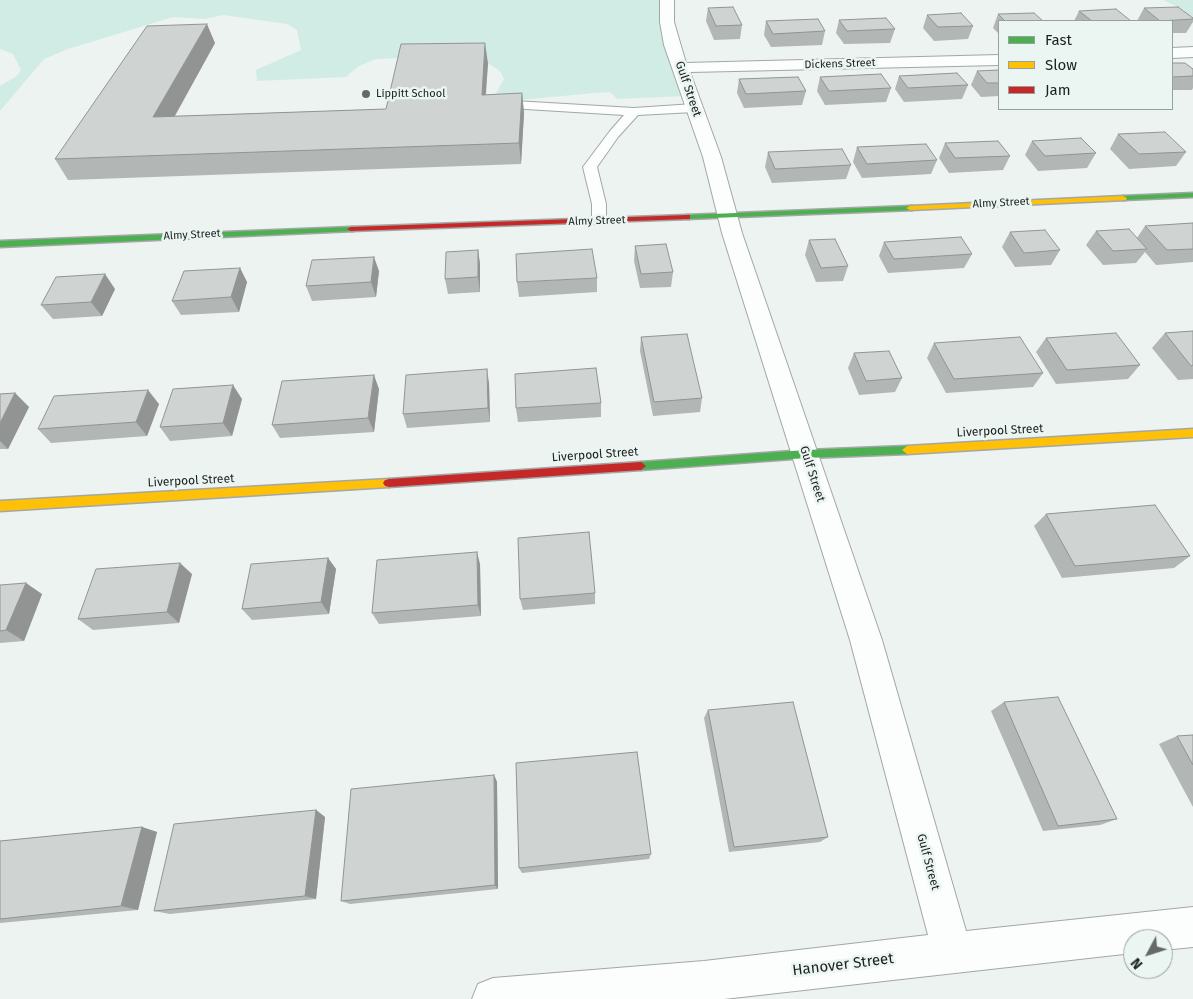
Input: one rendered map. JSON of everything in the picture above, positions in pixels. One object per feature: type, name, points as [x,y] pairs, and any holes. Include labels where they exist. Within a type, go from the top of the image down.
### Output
[{"type":"street","name":"Gulf Street","points":[[667,0],[666,22],[680,68],[712,157],[732,233],[866,640],[952,952]]},
{"type":"street","points":[[1173,53],[1193,52]]},
{"type":"street","name":"Dickens Street","points":[[680,68],[998,60]]},
{"type":"street","name":"Almy Street","points":[[0,244],[237,233],[728,216],[1193,195]]},
{"type":"street","name":"Liverpool Street","points":[[0,506],[457,479],[806,454],[934,449],[1193,433]]},
{"type":"street","name":"Hanover Street","points":[[493,999],[705,990],[952,952],[1193,927]]},
{"type":"lane","points":[[489,103],[634,112],[694,108]]},
{"type":"lane","points":[[599,220],[599,204],[590,167],[614,134],[634,112]]},
{"type":"green space","points":[[0,0],[666,0],[685,96],[617,99],[610,92],[499,102],[495,95],[504,79],[500,71],[488,63],[488,58],[471,55],[376,59],[359,66],[346,77],[257,81],[256,70],[301,50],[297,30],[287,24],[223,15],[205,19],[173,17],[68,49],[44,59],[0,111],[0,86],[17,76],[21,70],[13,54],[0,49]]},
{"type":"green space","points":[[1163,0],[1193,0],[1193,17],[1186,14],[1184,10]]},
{"type":"building","points":[[733,7],[742,25],[716,26],[708,8]]},
{"type":"building","points":[[1178,7],[1193,19],[1159,20],[1144,8]]},
{"type":"building","points":[[1116,9],[1130,20],[1091,20],[1079,11]]},
{"type":"building","points":[[961,13],[973,26],[938,27],[927,15]]},
{"type":"building","points":[[1034,13],[1042,20],[1004,20],[998,14]]},
{"type":"building","points":[[886,18],[895,29],[847,31],[839,20]]},
{"type":"building","points":[[818,19],[825,31],[773,34],[766,21]]},
{"type":"building","points":[[207,24],[153,117],[386,109],[401,44],[485,43],[482,95],[522,93],[519,143],[55,159],[147,26]]},
{"type":"building","points":[[1173,63],[1185,63],[1193,69],[1193,76],[1173,77]]},
{"type":"building","points":[[998,70],[998,83],[987,83],[977,71]]},
{"type":"building","points":[[957,73],[968,85],[908,88],[899,76]]},
{"type":"building","points":[[881,74],[891,88],[829,91],[820,77]]},
{"type":"building","points":[[798,77],[806,91],[746,94],[739,79]]},
{"type":"building","points":[[1165,132],[1186,152],[1139,154],[1118,134]]},
{"type":"building","points":[[1081,138],[1096,153],[1045,156],[1032,141]]},
{"type":"building","points":[[998,141],[1010,156],[955,158],[945,143]]},
{"type":"building","points":[[926,144],[937,160],[867,164],[857,147]]},
{"type":"building","points":[[842,149],[851,165],[775,169],[768,152]]},
{"type":"building","points":[[1193,223],[1193,249],[1167,250],[1145,226]]},
{"type":"building","points":[[1129,229],[1147,249],[1113,251],[1096,231]]},
{"type":"building","points":[[1045,230],[1060,250],[1024,253],[1010,232]]},
{"type":"building","points":[[961,237],[972,254],[894,259],[884,242]]},
{"type":"building","points":[[835,239],[848,266],[821,268],[809,240]]},
{"type":"building","points":[[666,244],[673,272],[641,274],[635,246]]},
{"type":"building","points":[[592,249],[597,278],[517,282],[516,254]]},
{"type":"building","points":[[478,250],[478,277],[445,279],[446,252]]},
{"type":"building","points":[[374,257],[371,282],[306,286],[312,260]]},
{"type":"building","points":[[240,268],[231,297],[172,301],[184,271]]},
{"type":"building","points":[[105,274],[91,302],[41,305],[56,277]]},
{"type":"building","points":[[1193,331],[1193,365],[1191,366],[1165,333]]},
{"type":"building","points":[[1116,333],[1140,365],[1067,370],[1046,338]]},
{"type":"building","points":[[687,334],[702,398],[654,402],[641,337]]},
{"type":"building","points":[[1020,337],[1043,373],[954,379],[934,343]]},
{"type":"building","points":[[889,351],[902,378],[866,381],[854,353]]},
{"type":"building","points":[[596,368],[601,403],[516,408],[515,374]]},
{"type":"building","points":[[487,369],[488,408],[403,414],[406,375]]},
{"type":"building","points":[[374,375],[368,418],[272,425],[282,381]]},
{"type":"building","points":[[233,385],[223,423],[160,427],[173,389]]},
{"type":"building","points":[[148,390],[136,422],[38,429],[54,396]]},
{"type":"building","points":[[15,393],[0,423],[0,394]]},
{"type":"building","points":[[1155,505],[1190,556],[1075,566],[1046,514]]},
{"type":"building","points":[[589,532],[595,593],[520,599],[518,538]]},
{"type":"building","points":[[477,552],[478,605],[372,613],[377,560]]},
{"type":"building","points":[[328,558],[321,602],[242,609],[251,564]]},
{"type":"building","points":[[180,563],[167,612],[78,619],[96,569]]},
{"type":"building","points":[[26,583],[6,630],[0,631],[0,585]]},
{"type":"building","points":[[1058,697],[1117,819],[1058,826],[1004,702]]},
{"type":"building","points":[[793,702],[828,837],[734,847],[708,710]]},
{"type":"building","points":[[1193,735],[1193,765],[1177,736]]},
{"type":"building","points":[[637,752],[651,854],[519,868],[516,763]]},
{"type":"building","points":[[494,775],[495,885],[341,901],[351,789]]},
{"type":"building","points":[[316,810],[305,896],[154,911],[174,824]]},
{"type":"building","points":[[142,827],[121,906],[0,919],[0,841]]},
{"type":"traffic: fast","points":[[1123,198],[1193,195]]},
{"type":"traffic: fast","points":[[687,217],[910,208]]},
{"type":"traffic: fast","points":[[0,244],[351,229]]},
{"type":"traffic: fast","points":[[641,466],[806,454],[907,450]]},
{"type":"traffic: slow","points":[[910,208],[1123,198]]},
{"type":"traffic: slow","points":[[907,450],[1193,433]]},
{"type":"traffic: slow","points":[[0,506],[389,483]]},
{"type":"traffic: jam","points":[[351,229],[687,217]]},
{"type":"traffic: jam","points":[[389,483],[641,466]]},
{"type":"place","name":"Lippitt School","points":[[366,94]]}]
